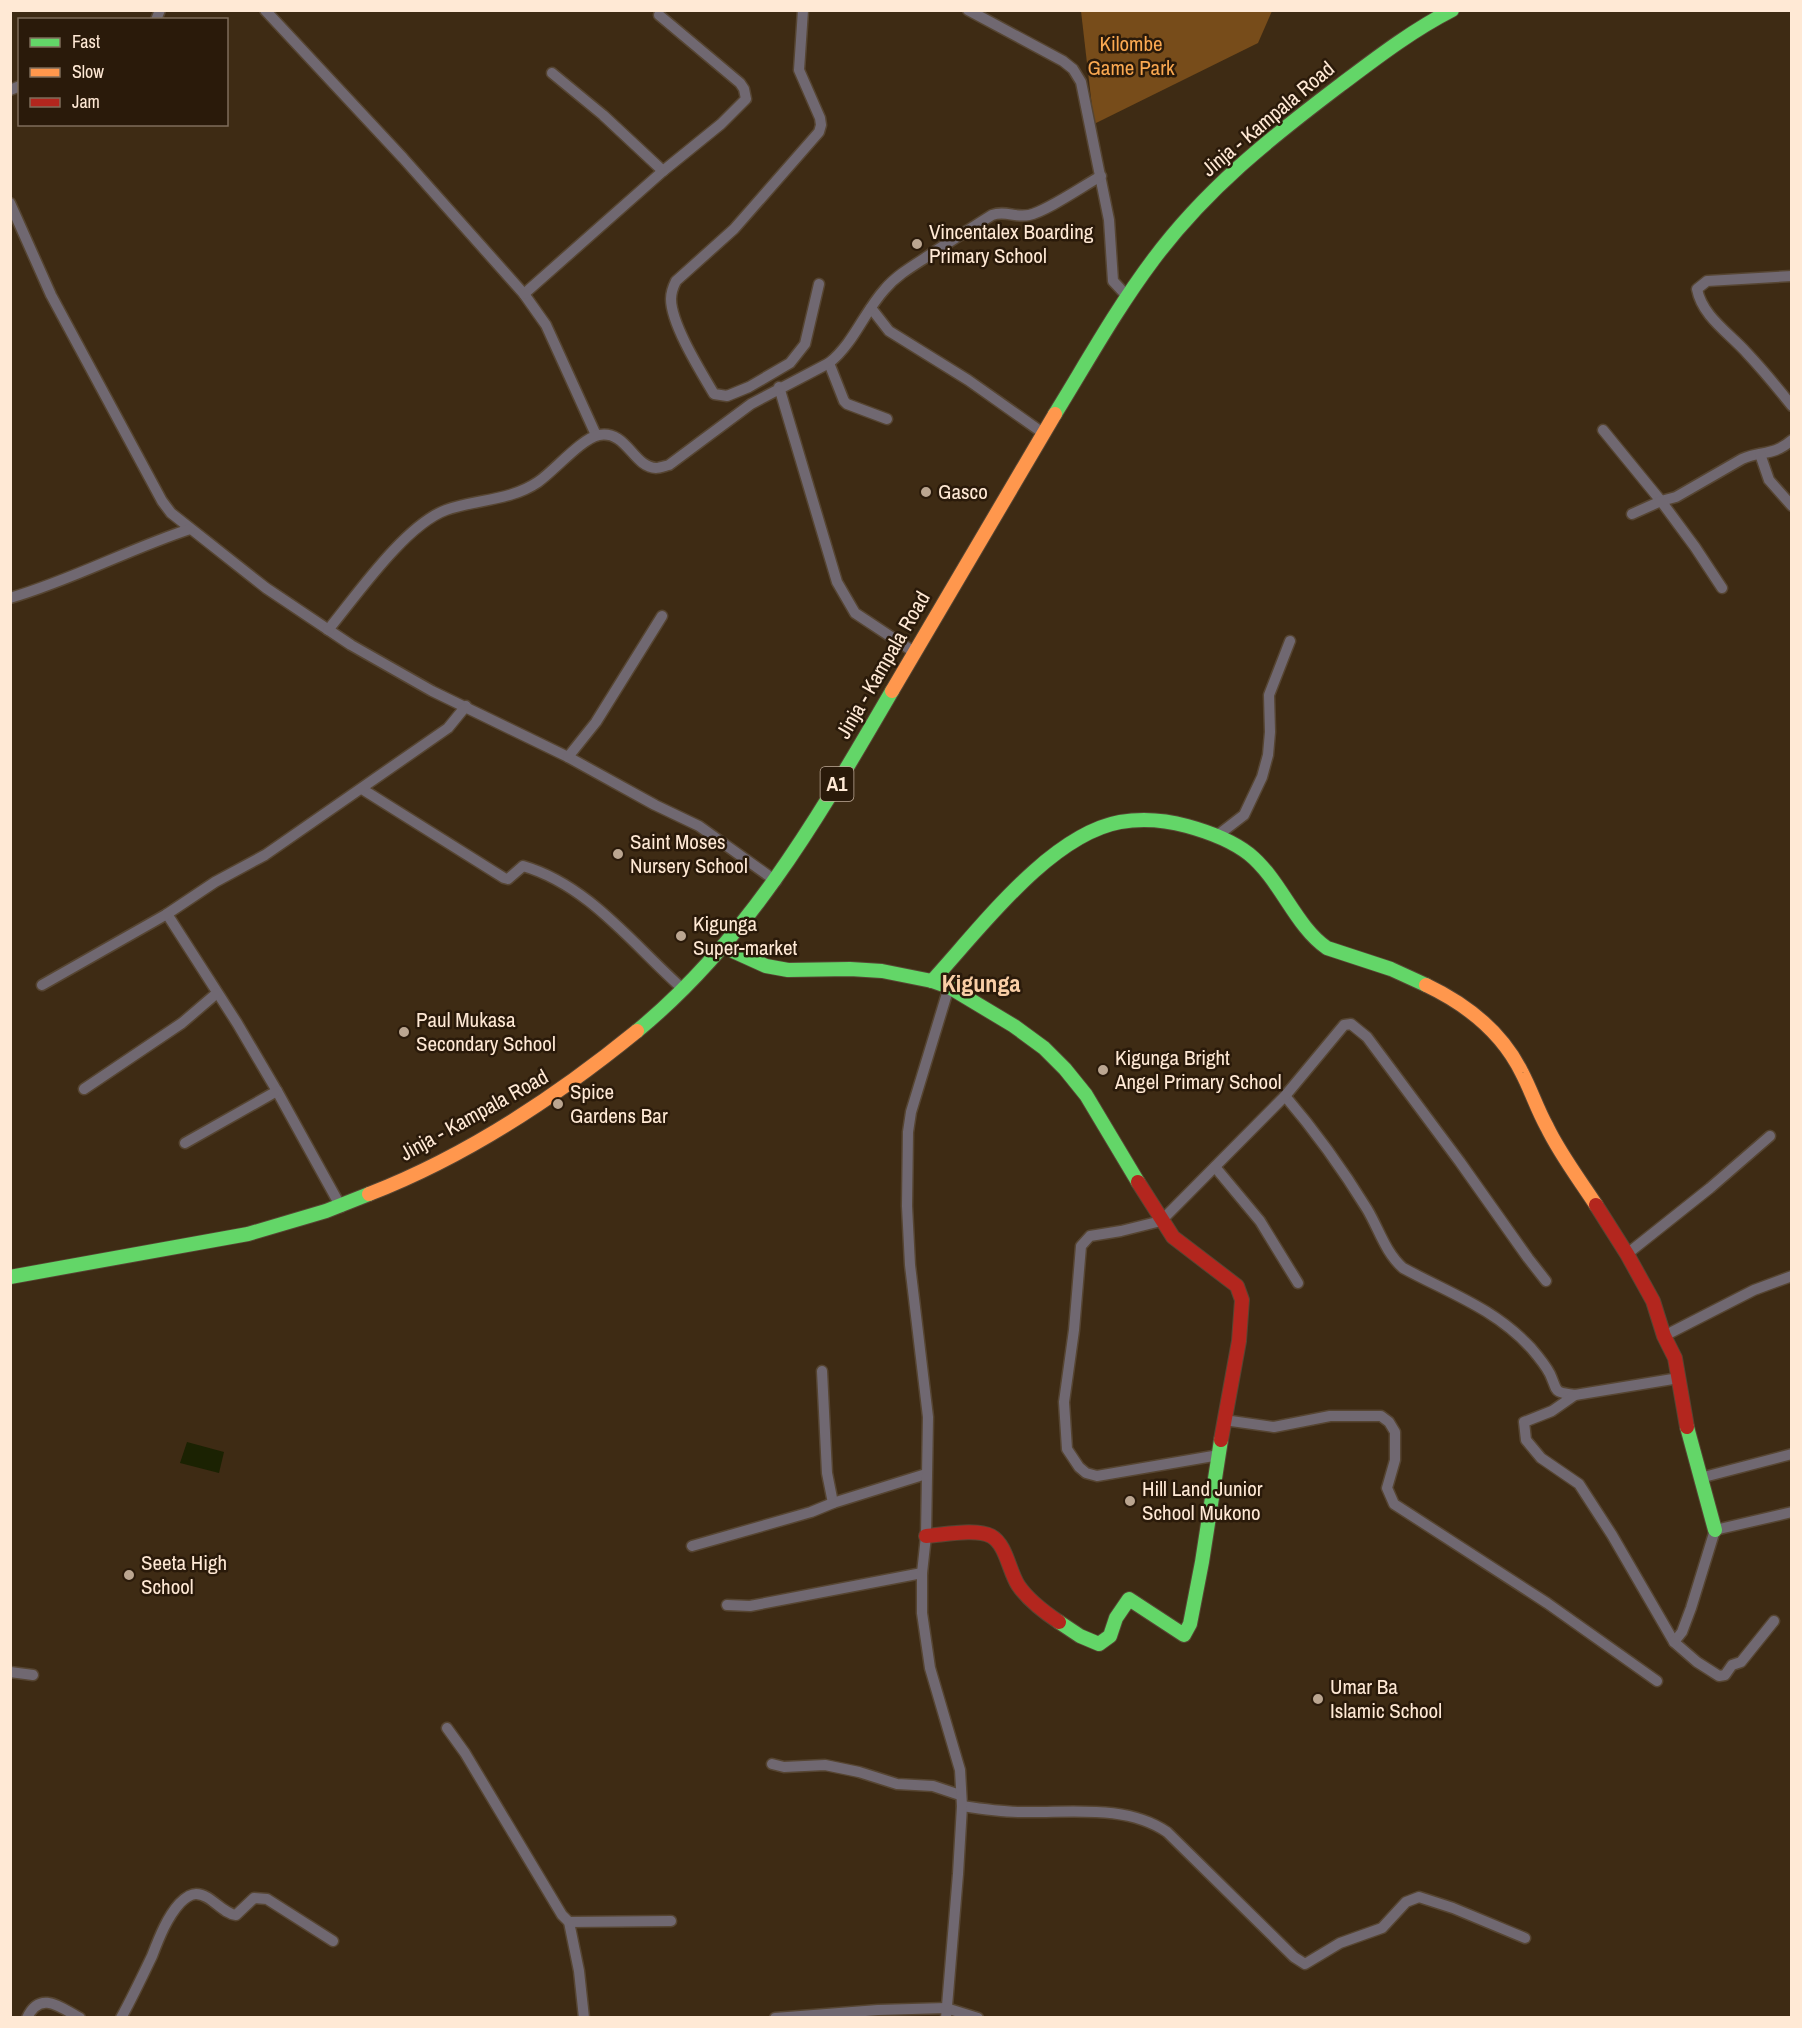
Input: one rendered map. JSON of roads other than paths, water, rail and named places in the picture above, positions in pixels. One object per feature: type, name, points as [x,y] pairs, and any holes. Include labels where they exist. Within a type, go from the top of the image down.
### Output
[{"type":"main road","name":"Jinja - Kampala Road","points":[[10,1277],[196,1245],[273,1228],[341,1207],[484,1138],[560,1092],[616,1049],[684,990],[724,947],[776,881],[816,821],[1043,433],[1127,296],[1154,258],[1190,215],[1236,167],[1290,122],[1390,48],[1452,10]]},
{"type":"main road","points":[[932,981],[1025,878],[1059,850],[1110,824],[1151,819],[1173,822],[1218,835],[1252,858],[1288,900],[1318,943],[1419,980],[1452,997],[1482,1019],[1521,1070],[1547,1128],[1627,1254],[1653,1301],[1664,1336],[1675,1358],[1687,1429],[1715,1530]]},
{"type":"main road","points":[[724,947],[766,966],[788,970],[882,971],[932,981],[949,987],[1014,1026],[1044,1048],[1086,1095],[1161,1221],[1173,1237],[1226,1276],[1240,1292],[1242,1309],[1239,1341],[1190,1624],[1184,1635],[1129,1599],[1116,1618],[1110,1636],[1099,1644],[1089,1642],[1071,1631],[1019,1588],[997,1539],[976,1533],[926,1536]]},
{"type":"street","points":[[265,10],[524,294],[546,325],[596,435]]},
{"type":"street","points":[[803,10],[799,70],[820,118],[819,132],[734,229],[676,281],[671,291],[671,302],[677,323],[700,371],[714,393],[727,396],[790,363],[805,344],[819,284]]},
{"type":"street","points":[[968,10],[1063,61],[1073,69],[1081,82],[1109,220],[1113,280],[1127,296]]},
{"type":"street","points":[[524,294],[663,171],[721,124],[746,99],[740,83],[659,15]]},
{"type":"street","points":[[552,73],[603,115],[663,171]]},
{"type":"street","points":[[328,630],[394,549],[425,522],[444,510],[507,497],[521,491],[538,482],[596,435],[609,434],[619,438],[645,464],[656,468],[669,465],[751,404],[838,356],[886,287],[902,273],[992,215],[1002,212],[1013,215],[1030,215],[1101,176]]},
{"type":"street","points":[[10,203],[15,219],[51,296],[162,501],[171,513],[266,588],[351,645],[432,691],[568,757],[655,805],[699,826],[776,881]]},
{"type":"street","points":[[1791,276],[1707,281],[1697,290],[1709,314],[1759,366],[1791,406]]},
{"type":"street","points":[[871,308],[889,331],[968,380],[1043,433]]},
{"type":"street","points":[[829,363],[847,404],[887,419]]},
{"type":"street","points":[[780,387],[837,582],[855,613],[914,652]]},
{"type":"street","points":[[1602,430],[1661,501],[1722,588]]},
{"type":"street","points":[[1632,514],[1676,497],[1752,454],[1770,453],[1791,440]]},
{"type":"street","points":[[1760,454],[1769,480],[1791,506]]},
{"type":"street","points":[[10,598],[38,590],[190,529]]},
{"type":"street","points":[[568,757],[596,722],[662,616]]},
{"type":"street","points":[[1218,835],[1244,815],[1262,777],[1268,755],[1270,732],[1269,696],[1290,641]]},
{"type":"street","points":[[42,985],[167,914],[215,882],[265,855],[448,728],[466,706]]},
{"type":"street","points":[[362,789],[504,878],[508,879],[523,866],[556,879],[600,912],[684,990]]},
{"type":"street","points":[[167,914],[277,1091],[341,1207]]},
{"type":"street","points":[[946,2013],[962,1806],[960,1770],[936,1691],[928,1657],[922,1612],[922,1573],[926,1536],[927,1417],[910,1264],[907,1206],[908,1132],[914,1102],[949,987]]},
{"type":"street","points":[[84,1089],[182,1023],[217,993]]},
{"type":"street","points":[[1220,1455],[1097,1476],[1086,1473],[1079,1467],[1067,1449],[1064,1402],[1074,1330],[1081,1246],[1090,1236],[1161,1221],[1285,1096],[1344,1025],[1351,1024],[1366,1037],[1546,1281]]},
{"type":"street","points":[[185,1143],[277,1091]]},
{"type":"street","points":[[1285,1096],[1356,1191],[1393,1260],[1410,1272],[1489,1311],[1531,1348],[1550,1374],[1553,1386],[1561,1393],[1575,1395],[1679,1378]]},
{"type":"street","points":[[1627,1254],[1710,1188],[1770,1136]]},
{"type":"street","points":[[1215,1167],[1260,1221],[1298,1283]]},
{"type":"street","points":[[1664,1336],[1754,1290],[1791,1276]]},
{"type":"street","points":[[822,1371],[827,1473],[833,1503]]},
{"type":"street","points":[[1575,1395],[1552,1411],[1524,1422],[1526,1440],[1541,1458],[1579,1484],[1612,1535],[1674,1642],[1697,1662],[1719,1676],[1725,1675],[1732,1665],[1741,1662],[1774,1621]]},
{"type":"street","points":[[1224,1420],[1274,1427],[1330,1416],[1359,1415],[1386,1418],[1395,1432],[1395,1460],[1387,1488],[1394,1504],[1546,1603],[1657,1681]]},
{"type":"street","points":[[1700,1478],[1791,1454]]},
{"type":"street","points":[[692,1546],[811,1512],[926,1474]]},
{"type":"street","points":[[1674,1642],[1682,1632],[1691,1608],[1715,1530],[1770,1519],[1791,1512]]},
{"type":"street","points":[[727,1605],[750,1606],[922,1573]]},
{"type":"street","points":[[10,1672],[33,1675]]},
{"type":"street","points":[[447,1728],[562,1915],[569,1922],[579,1971],[584,2018]]},
{"type":"street","points":[[772,1764],[784,1767],[825,1765],[897,1784],[933,1786],[960,1795]]},
{"type":"street","points":[[962,1806],[1022,1812],[1086,1812],[1148,1820],[1167,1832],[1294,1957],[1305,1964],[1340,1943],[1382,1928],[1406,1902],[1419,1897],[1453,1908],[1525,1938]]},
{"type":"street","points":[[121,2018],[138,1987],[162,1933],[180,1903],[189,1896],[196,1894],[207,1898],[230,1914],[236,1915],[254,1898],[267,1899],[333,1941]]},
{"type":"street","points":[[569,1922],[671,1921]]},
{"type":"street","points":[[27,2018],[34,2006],[41,2002],[49,2002],[80,2018]]},
{"type":"street","points":[[775,2018],[878,2010],[946,2013],[978,2018]]},
{"type":"place","name":"Vincentalex Boarding Primary School","points":[[917,244]]},
{"type":"place","name":"Gasco","points":[[926,492]]},
{"type":"place","name":"Saint Moses Nursery School","points":[[618,854]]},
{"type":"place","name":"Kigunga Super-market","points":[[681,936]]},
{"type":"place","name":"Paul Mukasa Secondary School","points":[[404,1032]]},
{"type":"place","name":"Kigunga Bright Angel Primary School","points":[[1103,1070]]},
{"type":"place","name":"Spice Gardens Bar","points":[[558,1104]]},
{"type":"place","name":"Hill Land Junior School Mukono","points":[[1130,1501]]},
{"type":"place","name":"Seeta High School","points":[[129,1575]]},
{"type":"place","name":"Umar Ba Islamic School","points":[[1318,1699]]},
{"type":"district","name":"Kigunga","points":[[981,984]]},
{"type":"park label","name":"Kilombe Game Park","points":[[1131,56]]}]
